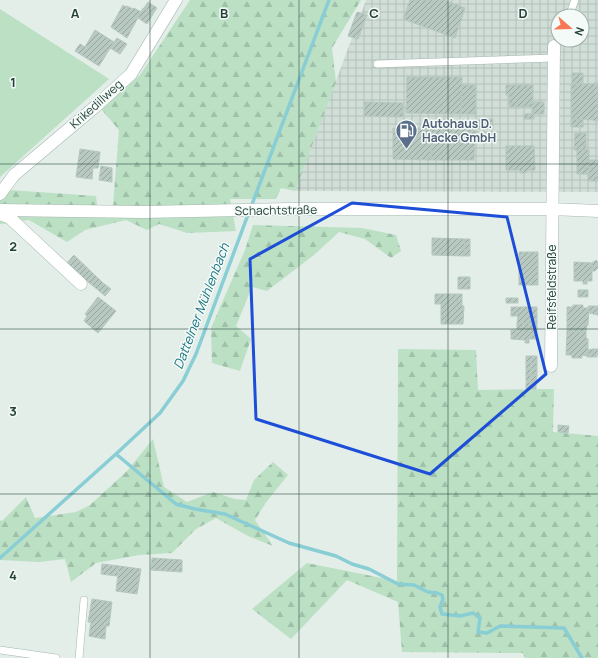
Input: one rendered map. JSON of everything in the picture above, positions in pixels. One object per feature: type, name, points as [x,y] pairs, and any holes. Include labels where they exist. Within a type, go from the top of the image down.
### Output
[{"type":"street","name":"Krikedillweg","points":[[0,194],[14,175],[96,106],[131,74],[176,0]]},
{"type":"street","points":[[552,209],[554,58],[556,48]]},
{"type":"street","name":"Schachtstraße","points":[[0,210],[143,212],[288,209],[552,209],[598,211]]},
{"type":"street","name":"Reifsfeldstraße","points":[[551,366],[552,209]]},
{"type":"street","points":[[0,214],[10,218],[82,284]]},
{"type":"lane","points":[[377,64],[554,58]]},
{"type":"lane","points":[[79,658],[84,600]]},
{"type":"lane","points":[[0,650],[56,658]]},
{"type":"highlighted area","points":[[352,203],[507,217],[546,374],[430,474],[256,419],[250,259]]},
{"type":"shaded area","points":[[366,0],[598,0],[598,192],[295,191]]},
{"type":"green space","points":[[190,0],[361,0],[332,48],[336,82],[295,191],[281,188],[276,199],[230,199],[236,231],[187,233],[159,224],[147,230],[126,220],[85,230],[67,242],[29,220],[0,224],[0,196],[9,190],[96,196],[97,205],[113,205],[119,130],[101,109],[140,75]]},
{"type":"green space","points":[[0,9],[109,79],[0,177]]},
{"type":"green space","points":[[253,225],[362,228],[396,235],[401,251],[391,258],[365,239],[339,232],[314,255],[267,291],[252,287],[236,326],[251,339],[240,371],[212,363],[211,328],[245,250]]},
{"type":"green space","points":[[398,349],[476,350],[478,390],[554,389],[553,432],[598,436],[598,658],[525,658],[523,653],[402,652],[398,602],[347,580],[291,639],[252,609],[307,563],[397,581]]},
{"type":"green space","points":[[153,439],[164,487],[187,502],[213,492],[235,499],[246,500],[254,480],[273,462],[288,475],[267,501],[255,520],[273,546],[248,536],[216,518],[196,529],[172,553],[139,555],[96,563],[71,582],[65,559],[39,562],[0,560],[0,520],[2,521],[26,497],[35,518],[76,512],[90,505],[127,471]]},
{"type":"building","points":[[410,0],[444,0],[465,8],[455,38],[403,19]]},
{"type":"building","points":[[148,2],[157,8],[153,14],[144,8]]},
{"type":"building","points":[[123,5],[141,12],[127,38],[111,27]]},
{"type":"building","points":[[143,8],[153,14],[147,24],[138,18]]},
{"type":"building","points":[[357,12],[367,15],[358,39],[348,36]]},
{"type":"building","points":[[95,30],[114,42],[99,66],[75,51],[80,44],[85,47]]},
{"type":"building","points":[[117,38],[127,44],[120,54],[110,48]]},
{"type":"building","points":[[572,73],[583,73],[583,84],[572,84]]},
{"type":"building","points":[[407,77],[462,77],[461,114],[406,113]]},
{"type":"building","points":[[598,83],[598,121],[571,119],[571,84]]},
{"type":"building","points":[[462,85],[476,85],[476,114],[461,114]]},
{"type":"building","points":[[506,85],[533,85],[533,107],[509,107],[509,95],[506,95]]},
{"type":"building","points":[[364,102],[403,103],[403,117],[364,116]]},
{"type":"building","points":[[533,102],[544,102],[544,114],[532,114]]},
{"type":"building","points":[[524,114],[534,114],[534,119],[524,119]]},
{"type":"building","points":[[493,119],[493,129],[478,129],[478,120]]},
{"type":"building","points":[[571,119],[583,120],[583,127],[571,127]]},
{"type":"building","points":[[393,128],[431,128],[431,160],[393,159]]},
{"type":"building","points":[[431,128],[475,128],[474,160],[431,160]]},
{"type":"building","points":[[575,133],[586,133],[586,150],[574,150]]},
{"type":"building","points":[[506,146],[534,146],[535,170],[527,170],[526,173],[520,173],[520,170],[506,170]]},
{"type":"building","points":[[80,149],[100,152],[98,168],[93,168],[92,179],[76,177]]},
{"type":"building","points":[[577,150],[589,150],[589,174],[577,174]]},
{"type":"building","points":[[589,160],[598,160],[598,181],[588,181]]},
{"type":"building","points":[[101,166],[112,168],[112,182],[99,180]]},
{"type":"building","points":[[432,238],[465,239],[464,256],[432,255]]},
{"type":"building","points":[[465,239],[470,239],[470,256],[464,256]]},
{"type":"building","points":[[519,252],[538,252],[538,285],[519,285]]},
{"type":"building","points":[[74,255],[103,283],[98,290],[66,264]]},
{"type":"building","points":[[596,260],[598,262],[598,268],[595,271],[592,271],[592,263]]},
{"type":"building","points":[[574,262],[592,263],[592,281],[587,281],[587,284],[583,284],[583,281],[574,281]]},
{"type":"building","points":[[458,277],[470,277],[470,289],[458,289]]},
{"type":"building","points":[[103,283],[111,289],[105,296],[98,290]]},
{"type":"building","points":[[578,290],[588,290],[588,297],[578,297]]},
{"type":"building","points":[[435,294],[462,294],[462,306],[464,306],[463,324],[441,324],[441,304],[435,304]]},
{"type":"building","points":[[98,297],[116,311],[98,333],[84,321],[87,316],[85,314]]},
{"type":"building","points":[[506,298],[518,298],[518,303],[506,303]]},
{"type":"building","points":[[573,305],[583,305],[583,308],[589,308],[586,332],[567,331],[567,307],[573,307]]},
{"type":"building","points":[[588,306],[598,306],[598,315],[589,313]]},
{"type":"building","points":[[511,307],[537,307],[537,323],[517,323],[518,316],[511,316]]},
{"type":"building","points":[[517,323],[537,323],[537,339],[529,339],[529,343],[525,343],[525,340],[511,339],[511,330],[517,330]]},
{"type":"building","points":[[567,331],[586,332],[586,338],[588,339],[588,356],[582,355],[582,358],[572,358],[572,355],[566,355]]},
{"type":"building","points":[[598,349],[597,357],[587,357],[588,350]]},
{"type":"building","points":[[526,356],[537,356],[537,363],[526,363]]},
{"type":"building","points":[[526,363],[537,363],[537,369],[526,369]]},
{"type":"building","points":[[526,369],[537,369],[537,375],[526,375]]},
{"type":"building","points":[[526,375],[537,375],[536,382],[526,381]]},
{"type":"building","points":[[526,382],[536,382],[536,389],[526,389]]},
{"type":"building","points":[[558,425],[569,426],[568,433],[558,432]]},
{"type":"building","points":[[152,558],[182,560],[182,572],[151,570]]},
{"type":"building","points":[[102,564],[119,566],[117,576],[101,574]]},
{"type":"building","points":[[119,566],[141,569],[137,594],[116,591]]},
{"type":"building","points":[[92,599],[112,602],[109,626],[106,626],[105,639],[89,636],[91,622],[88,622]]},
{"type":"waterway","name":"Dattelner Mühlenbach","points":[[251,207],[329,0]]},
{"type":"waterway","name":"Dattelner Mühlenbach","points":[[0,558],[160,413],[183,381],[196,354],[249,212]]},
{"type":"waterway","points":[[116,454],[176,504],[225,514],[289,543],[336,556],[352,564],[369,569],[398,584],[414,585],[428,592],[442,595],[443,599],[440,607],[442,614],[460,616],[473,613],[480,618],[478,632],[487,633],[500,626],[564,628],[582,658]]},
{"type":"place","name":"Autohaus D. Hacke GmbH","points":[[407,150]]}]
